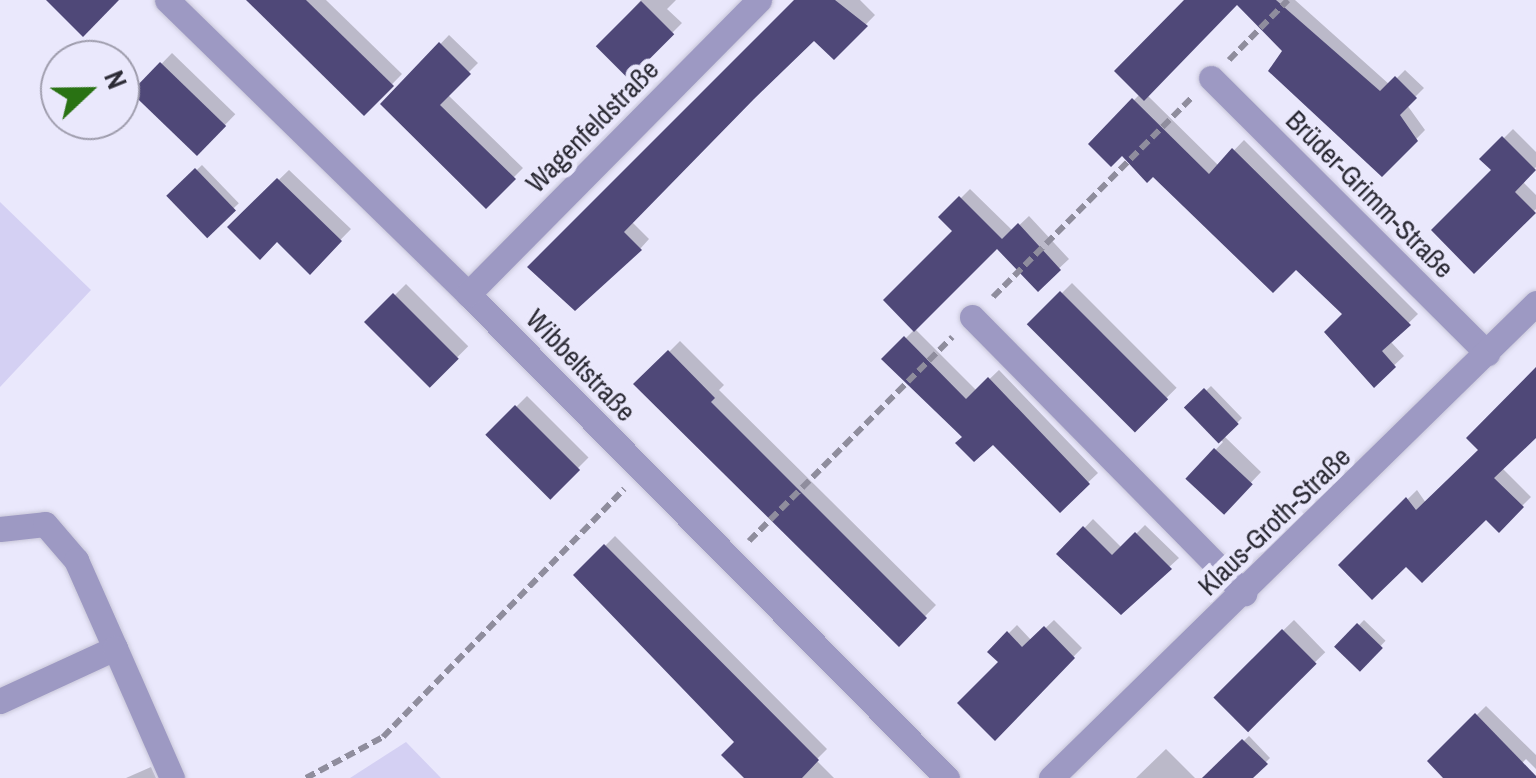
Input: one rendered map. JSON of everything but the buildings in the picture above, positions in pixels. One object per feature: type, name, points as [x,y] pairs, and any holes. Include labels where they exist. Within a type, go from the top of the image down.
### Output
[{"type":"street","name":"Wibbeltstraße","points":[[167,0],[468,294],[947,778]]},
{"type":"street","name":"Wagenfeldstraße","points":[[468,294],[759,0]]},
{"type":"street","name":"Brüder-Grimm-Straße","points":[[1211,78],[1487,353]]},
{"type":"street","name":"Klaus-Groth-Straße","points":[[1051,778],[1536,304]]},
{"type":"street","points":[[972,317],[1244,593]]},
{"type":"street","points":[[0,529],[45,524],[76,560],[172,778]]},
{"type":"street","points":[[0,700],[115,648]]},
{"type":"path","points":[[730,560],[1288,0]]},
{"type":"path","points":[[306,778],[383,737],[642,470]]},
{"type":"shaded area","points":[[0,202],[91,290],[0,387]]},
{"type":"shaded area","points":[[406,742],[441,778],[350,778]]}]
